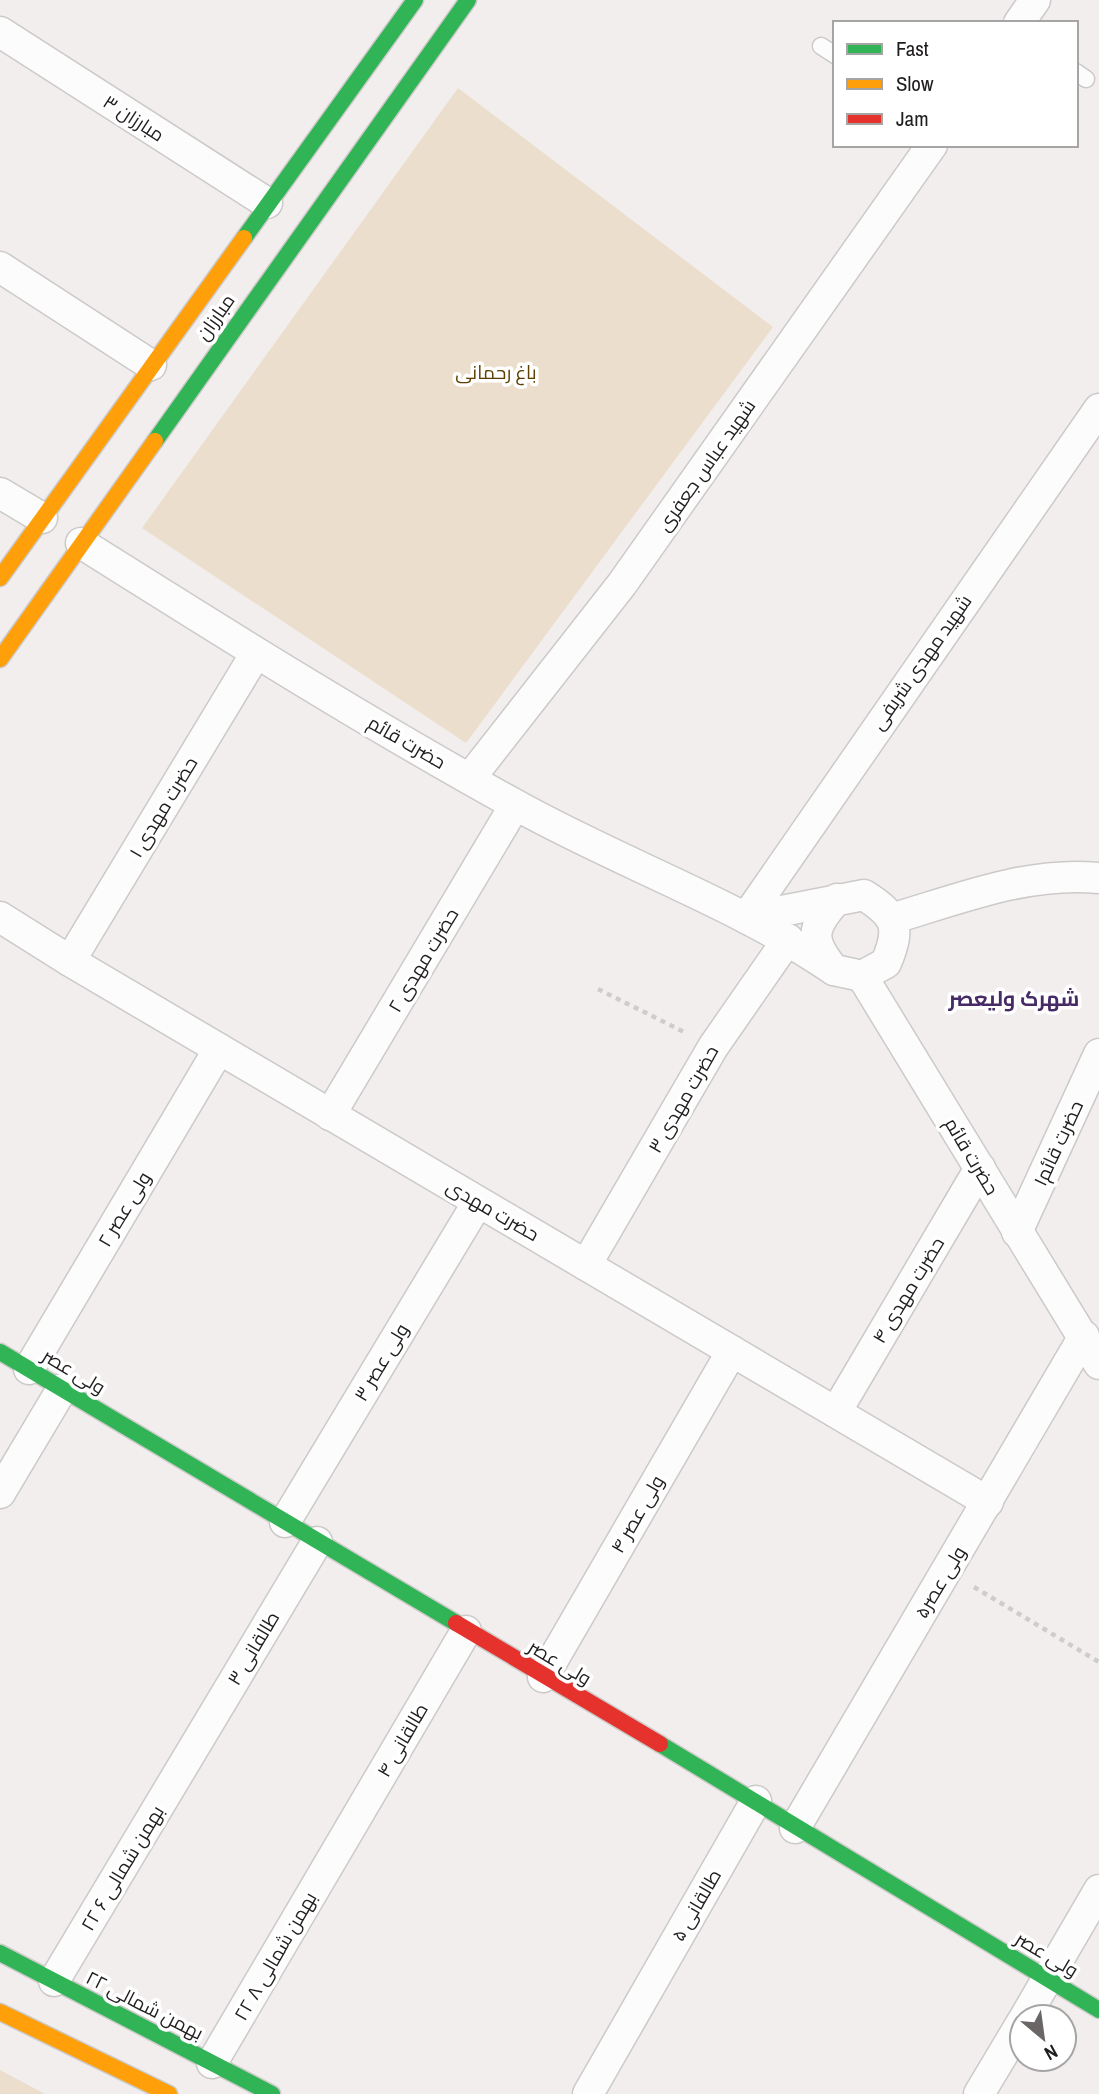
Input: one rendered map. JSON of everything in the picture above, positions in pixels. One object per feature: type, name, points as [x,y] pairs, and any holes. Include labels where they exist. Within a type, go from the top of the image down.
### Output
[{"type":"street","name":"مبارزان","points":[[0,578],[47,521],[150,365],[415,0]]},
{"type":"street","name":"مبارزان","points":[[0,659],[76,540],[467,0]]},
{"type":"street","points":[[1019,21],[1035,0]]},
{"type":"street","name":"مبارزان ۳","points":[[0,32],[267,203]]},
{"type":"street","name":"شهید عباس جعفری","points":[[470,778],[622,584],[931,147]]},
{"type":"street","points":[[0,267],[150,365]]},
{"type":"street","name":"شهید مهدی شریفی","points":[[746,918],[1099,408]]},
{"type":"street","points":[[0,493],[47,521]]},
{"type":"street","name":"حضرت قائم","points":[[76,540],[256,653],[515,805],[788,939],[848,973],[980,1168],[1017,1232],[1091,1340],[1099,1364]]},
{"type":"street","name":"حضرت مهدی ۱","points":[[70,961],[256,653]]},
{"type":"street","name":"حضرت مهدی ۲","points":[[330,1115],[515,805]]},
{"type":"street","points":[[891,919],[1021,881],[1060,877],[1099,878]]},
{"type":"street","points":[[746,918],[836,899],[864,895],[888,910],[897,937],[887,963],[848,973],[817,948],[818,921],[836,899]]},
{"type":"street","name":"حضرت مهدی","points":[[0,917],[330,1115],[988,1502]]},
{"type":"street","name":"حضرت مهدی ۳","points":[[586,1265],[713,1047],[788,939]]},
{"type":"street","name":"ولی عصر ۲","points":[[29,1369],[219,1049]]},
{"type":"street","name":"حضرت قائم۱","points":[[1017,1232],[1099,1054]]},
{"type":"street","name":"حضرت مهدی ۴","points":[[836,1412],[980,1168]]},
{"type":"street","name":"ولی عصر ۳","points":[[285,1522],[478,1202]]},
{"type":"street","name":"ولی عصر۵","points":[[796,1828],[988,1502],[1091,1340]]},
{"type":"street","name":"ولی عصر ۴","points":[[543,1677],[732,1351]]},
{"type":"street","name":"ولی عصر","points":[[0,1352],[543,1677],[756,1801],[796,1828],[1099,2010]]},
{"type":"street","points":[[0,1493],[62,1389]]},
{"type":"street","name":"طالقانی ۳","points":[[189,1755],[317,1542]]},
{"type":"street","name":"طالقانی ۴","points":[[337,1850],[466,1631]]},
{"type":"street","name":"۲۲ بهمن شمالی ۶","points":[[54,1982],[189,1755]]},
{"type":"street","name":"طالقانی ۵","points":[[589,2094],[756,1801]]},
{"type":"street","name":"۲۲ بهمن شمالی ۸","points":[[212,2063],[337,1850]]},
{"type":"street","points":[[1033,2003],[1099,1889]]},
{"type":"street","name":"۲۲ بهمن شمالی","points":[[0,1953],[272,2094]]},
{"type":"street","points":[[0,2012],[170,2094]]},
{"type":"street","points":[[979,2094],[1008,2045]]},
{"type":"lane","points":[[821,46],[833,54]]},
{"type":"path","points":[[598,989],[713,1047]]},
{"type":"path","points":[[947,1570],[1099,1662]]},
{"type":"green space","name":"باغ رحمانی","points":[[458,88],[773,327],[466,743],[142,528]]},
{"type":"green space","points":[[0,2070],[45,2094],[0,2094]]},
{"type":"traffic: fast","points":[[244,238],[415,0]]},
{"type":"traffic: fast","points":[[155,441],[468,0]]},
{"type":"traffic: fast","points":[[0,1352],[456,1623]]},
{"type":"traffic: fast","points":[[660,1744],[1099,2010]]},
{"type":"traffic: fast","points":[[0,1953],[272,2094]]},
{"type":"traffic: slow","points":[[0,578],[244,238]]},
{"type":"traffic: slow","points":[[0,659],[155,441]]},
{"type":"traffic: slow","points":[[0,2012],[169,2094]]},
{"type":"traffic: jam","points":[[456,1623],[660,1744]]},
{"type":"district","name":"شهرک ولیعصر","points":[[1014,999]]}]
